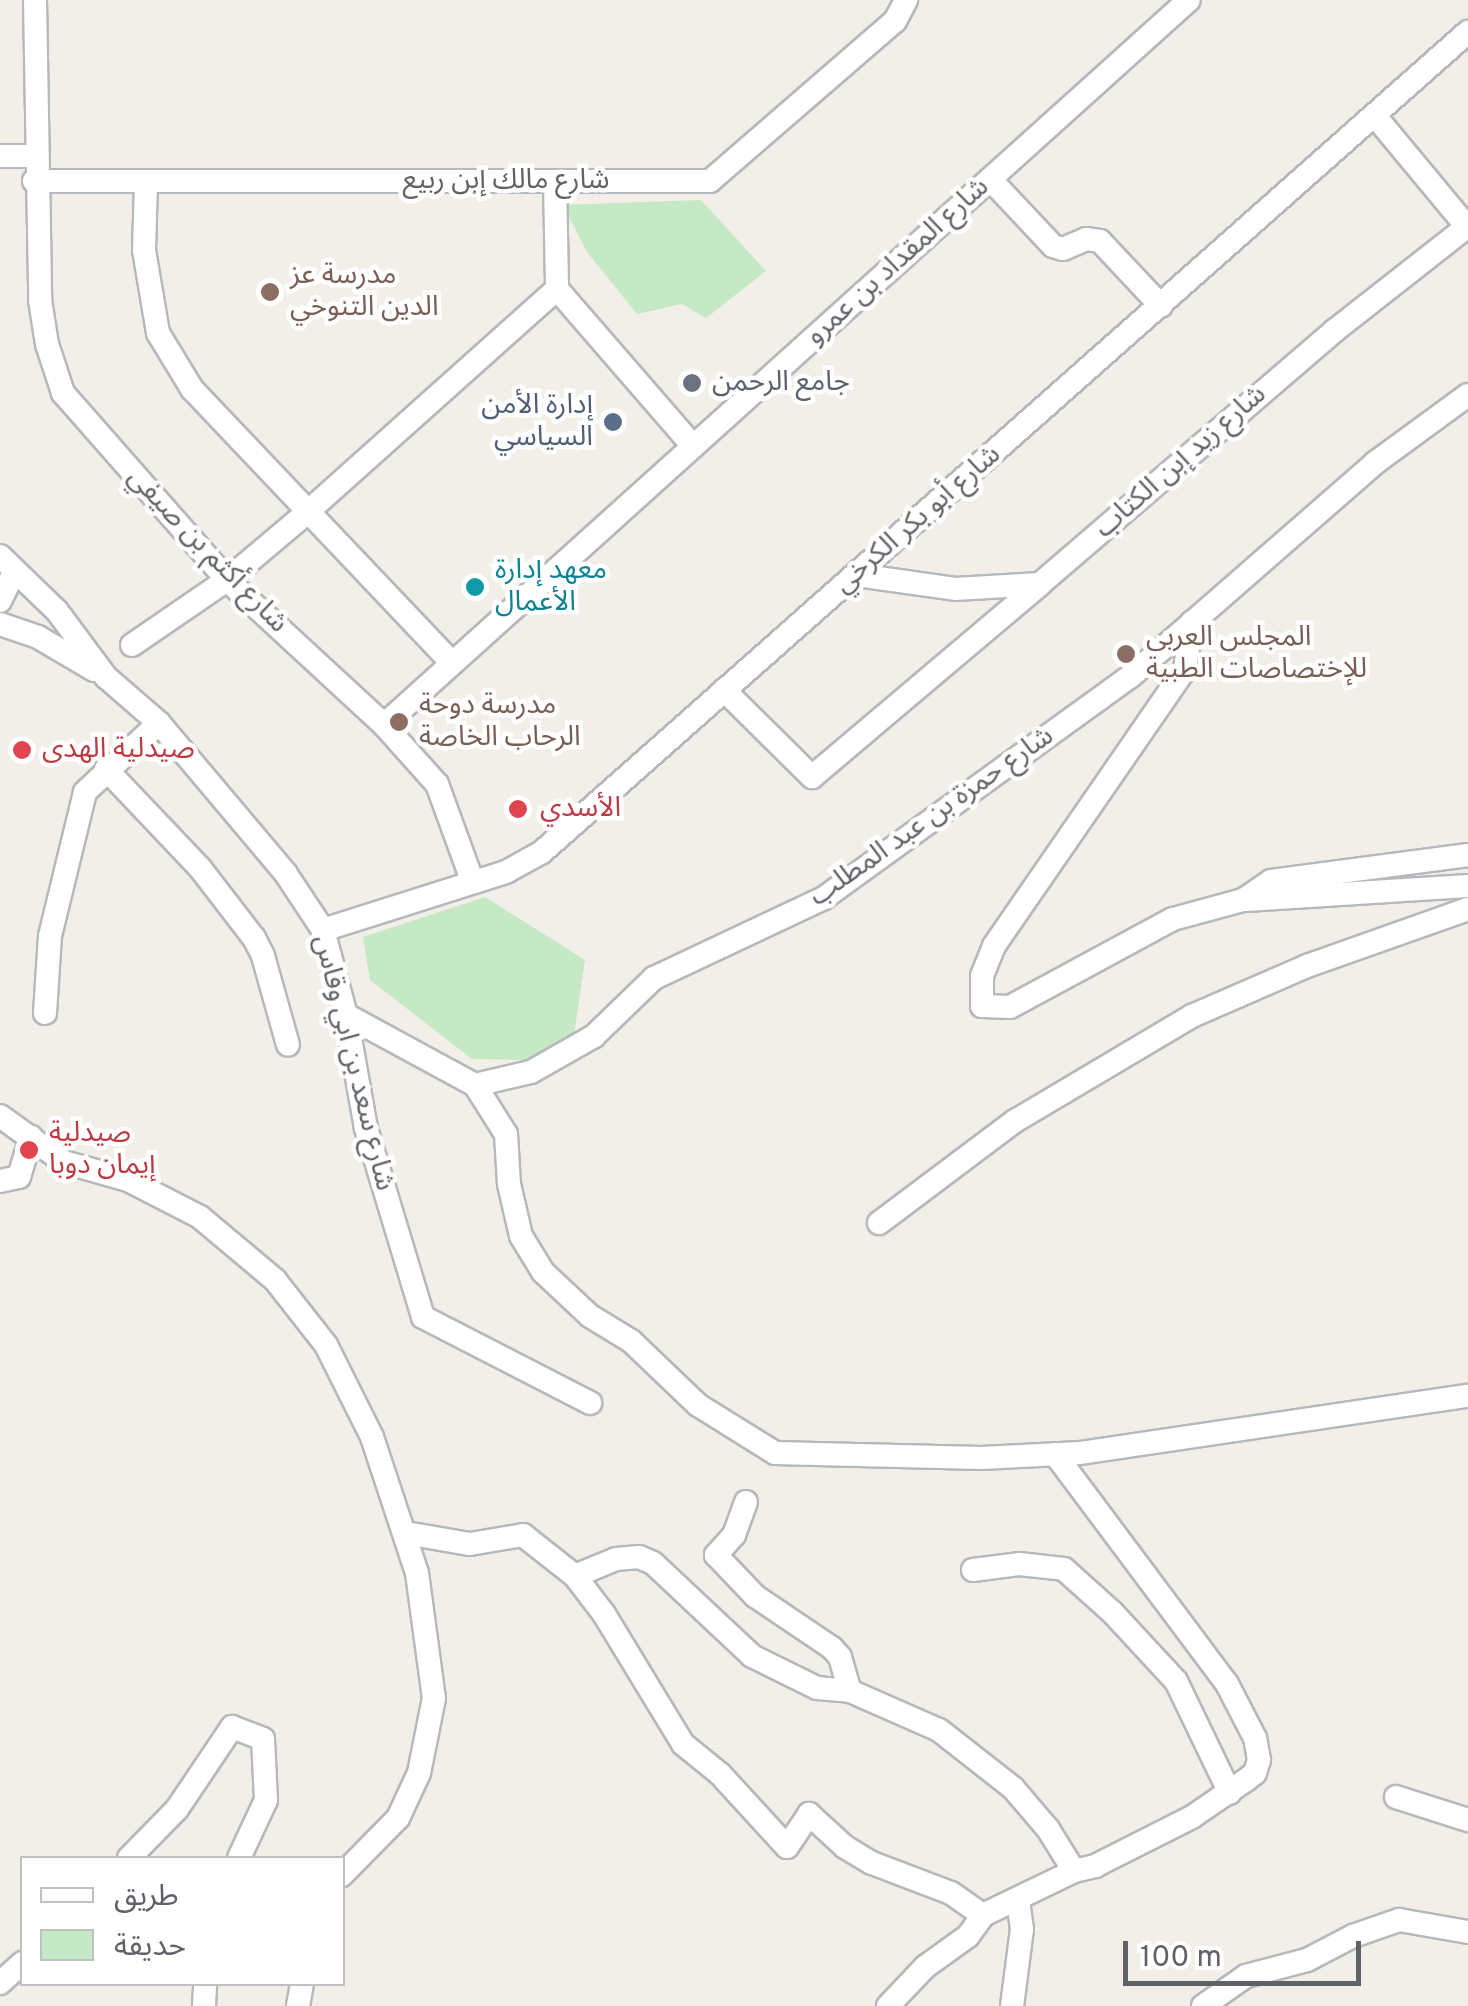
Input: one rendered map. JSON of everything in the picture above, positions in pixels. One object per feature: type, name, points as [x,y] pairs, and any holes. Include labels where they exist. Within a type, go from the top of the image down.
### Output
[{"type":"street","name":"شارع أكثم بن صيفي","points":[[34,0],[34,181],[40,300],[47,344],[63,393],[227,580],[384,725],[438,784],[472,880]]},
{"type":"street","name":"شارع مالك إبن ربيع","points":[[34,181],[710,181],[895,20],[906,0]]},
{"type":"street","name":"شارع المقداد بن عمرو","points":[[384,725],[1188,0]]},
{"type":"street","name":"شارع أبو بكر الكرخي","points":[[323,930],[506,872],[542,852],[1468,32]]},
{"type":"street","points":[[1375,116],[1468,227]]},
{"type":"street","points":[[0,156],[34,156]]},
{"type":"street","points":[[990,179],[1053,246],[1064,250],[1086,239],[1100,242],[1161,306]]},
{"type":"street","points":[[555,181],[557,290],[693,446]]},
{"type":"street","points":[[146,183],[144,250],[158,334],[192,390],[452,663]]},
{"type":"street","name":"شارع زيد إبن الكتاب","points":[[724,690],[812,777],[1334,330],[1468,227]]},
{"type":"street","points":[[132,645],[227,580],[557,290]]},
{"type":"street","name":"شارع حمزة بن عبد المطلب","points":[[476,1085],[531,1072],[594,1036],[654,978],[824,898],[1130,676],[1375,463],[1468,395]]},
{"type":"street","points":[[0,601],[7,564]]},
{"type":"street","name":"شارع سعد بن ابي وقاس","points":[[7,564],[56,611],[106,676],[159,723],[286,874],[323,930],[346,1015],[366,1128],[423,1317],[590,1403]]},
{"type":"street","points":[[857,574],[955,590],[1040,584]]},
{"type":"street","points":[[1192,622],[1184,668],[994,946],[982,976],[982,1006],[1010,1006],[1173,919],[1242,900],[1468,886]]},
{"type":"street","points":[[0,624],[38,637],[106,676]]},
{"type":"street","points":[[45,1012],[50,936],[85,792],[159,723]]},
{"type":"street","points":[[106,769],[200,868],[254,938],[264,956],[288,1045]]},
{"type":"street","points":[[1242,900],[1271,882],[1468,855]]},
{"type":"street","points":[[879,1223],[1015,1121],[1192,1016],[1307,966],[1468,909]]},
{"type":"street","points":[[346,1015],[476,1085],[506,1134],[509,1184],[521,1236],[544,1272],[590,1316],[631,1341],[698,1404],[775,1453],[982,1458],[1056,1454],[1468,1396]]},
{"type":"street","points":[[0,1116],[64,1162],[128,1180],[200,1217],[274,1280],[326,1345],[372,1437],[417,1573],[432,1680],[430,1716],[419,1773],[398,1818],[345,1873]]},
{"type":"street","points":[[0,1181],[19,1177],[31,1137]]},
{"type":"street","points":[[888,2006],[925,1967],[968,1936],[983,1914],[1074,1871],[1095,1866],[1230,1793],[1255,1773],[1258,1760],[1243,1712],[1227,1684],[1056,1454]]},
{"type":"street","points":[[746,1502],[734,1535],[716,1556],[755,1596],[832,1648],[840,1657],[850,1691]]},
{"type":"street","points":[[406,1533],[470,1544],[523,1535],[575,1576],[604,1614],[683,1744],[720,1774],[787,1847],[809,1814],[845,1847],[872,1863],[951,1893],[983,1914]]},
{"type":"street","points":[[575,1576],[616,1559],[638,1557],[653,1563],[752,1656],[817,1688],[850,1691],[939,1730],[982,1760],[1048,1829],[1074,1871]]},
{"type":"street","points":[[973,1570],[1019,1564],[1064,1569],[1112,1612],[1176,1681],[1230,1793]]},
{"type":"street","points":[[131,1856],[177,1810],[232,1727],[264,1739],[266,1800],[241,1856]]},
{"type":"street","points":[[1396,1797],[1468,1820]]},
{"type":"street","points":[[1012,2006],[1022,1929],[1018,1900]]},
{"type":"street","points":[[1203,2006],[1246,1976],[1306,1960],[1352,1936],[1400,1920],[1468,1932]]},
{"type":"street","points":[[0,1984],[20,1965]]},
{"type":"green space","points":[[701,200],[766,271],[706,318],[682,304],[637,314],[587,252],[563,205]]},
{"type":"green space","points":[[485,897],[585,960],[574,1035],[524,1060],[472,1059],[370,980],[363,937]]},
{"type":"place","name":"مدرسة عز الدين التنوخي","points":[[270,292]]},
{"type":"place","name":"جامع الرحمن","points":[[692,383]]},
{"type":"place","name":"إدارة الأمن السياسي","points":[[613,422]]},
{"type":"place","name":"معهد إدارة الأعمال","points":[[475,587]]},
{"type":"place","name":"المجلس العربي للإختصاصات الطبية","points":[[1126,654]]},
{"type":"place","name":"مدرسة دوحة الرحاب الخاصة","points":[[399,722]]},
{"type":"place","name":"صيدلية الهدى","points":[[22,750]]},
{"type":"place","name":"الأسدي","points":[[518,809]]},
{"type":"place","name":"صيدلية إيمان دوبا","points":[[29,1150]]}]
